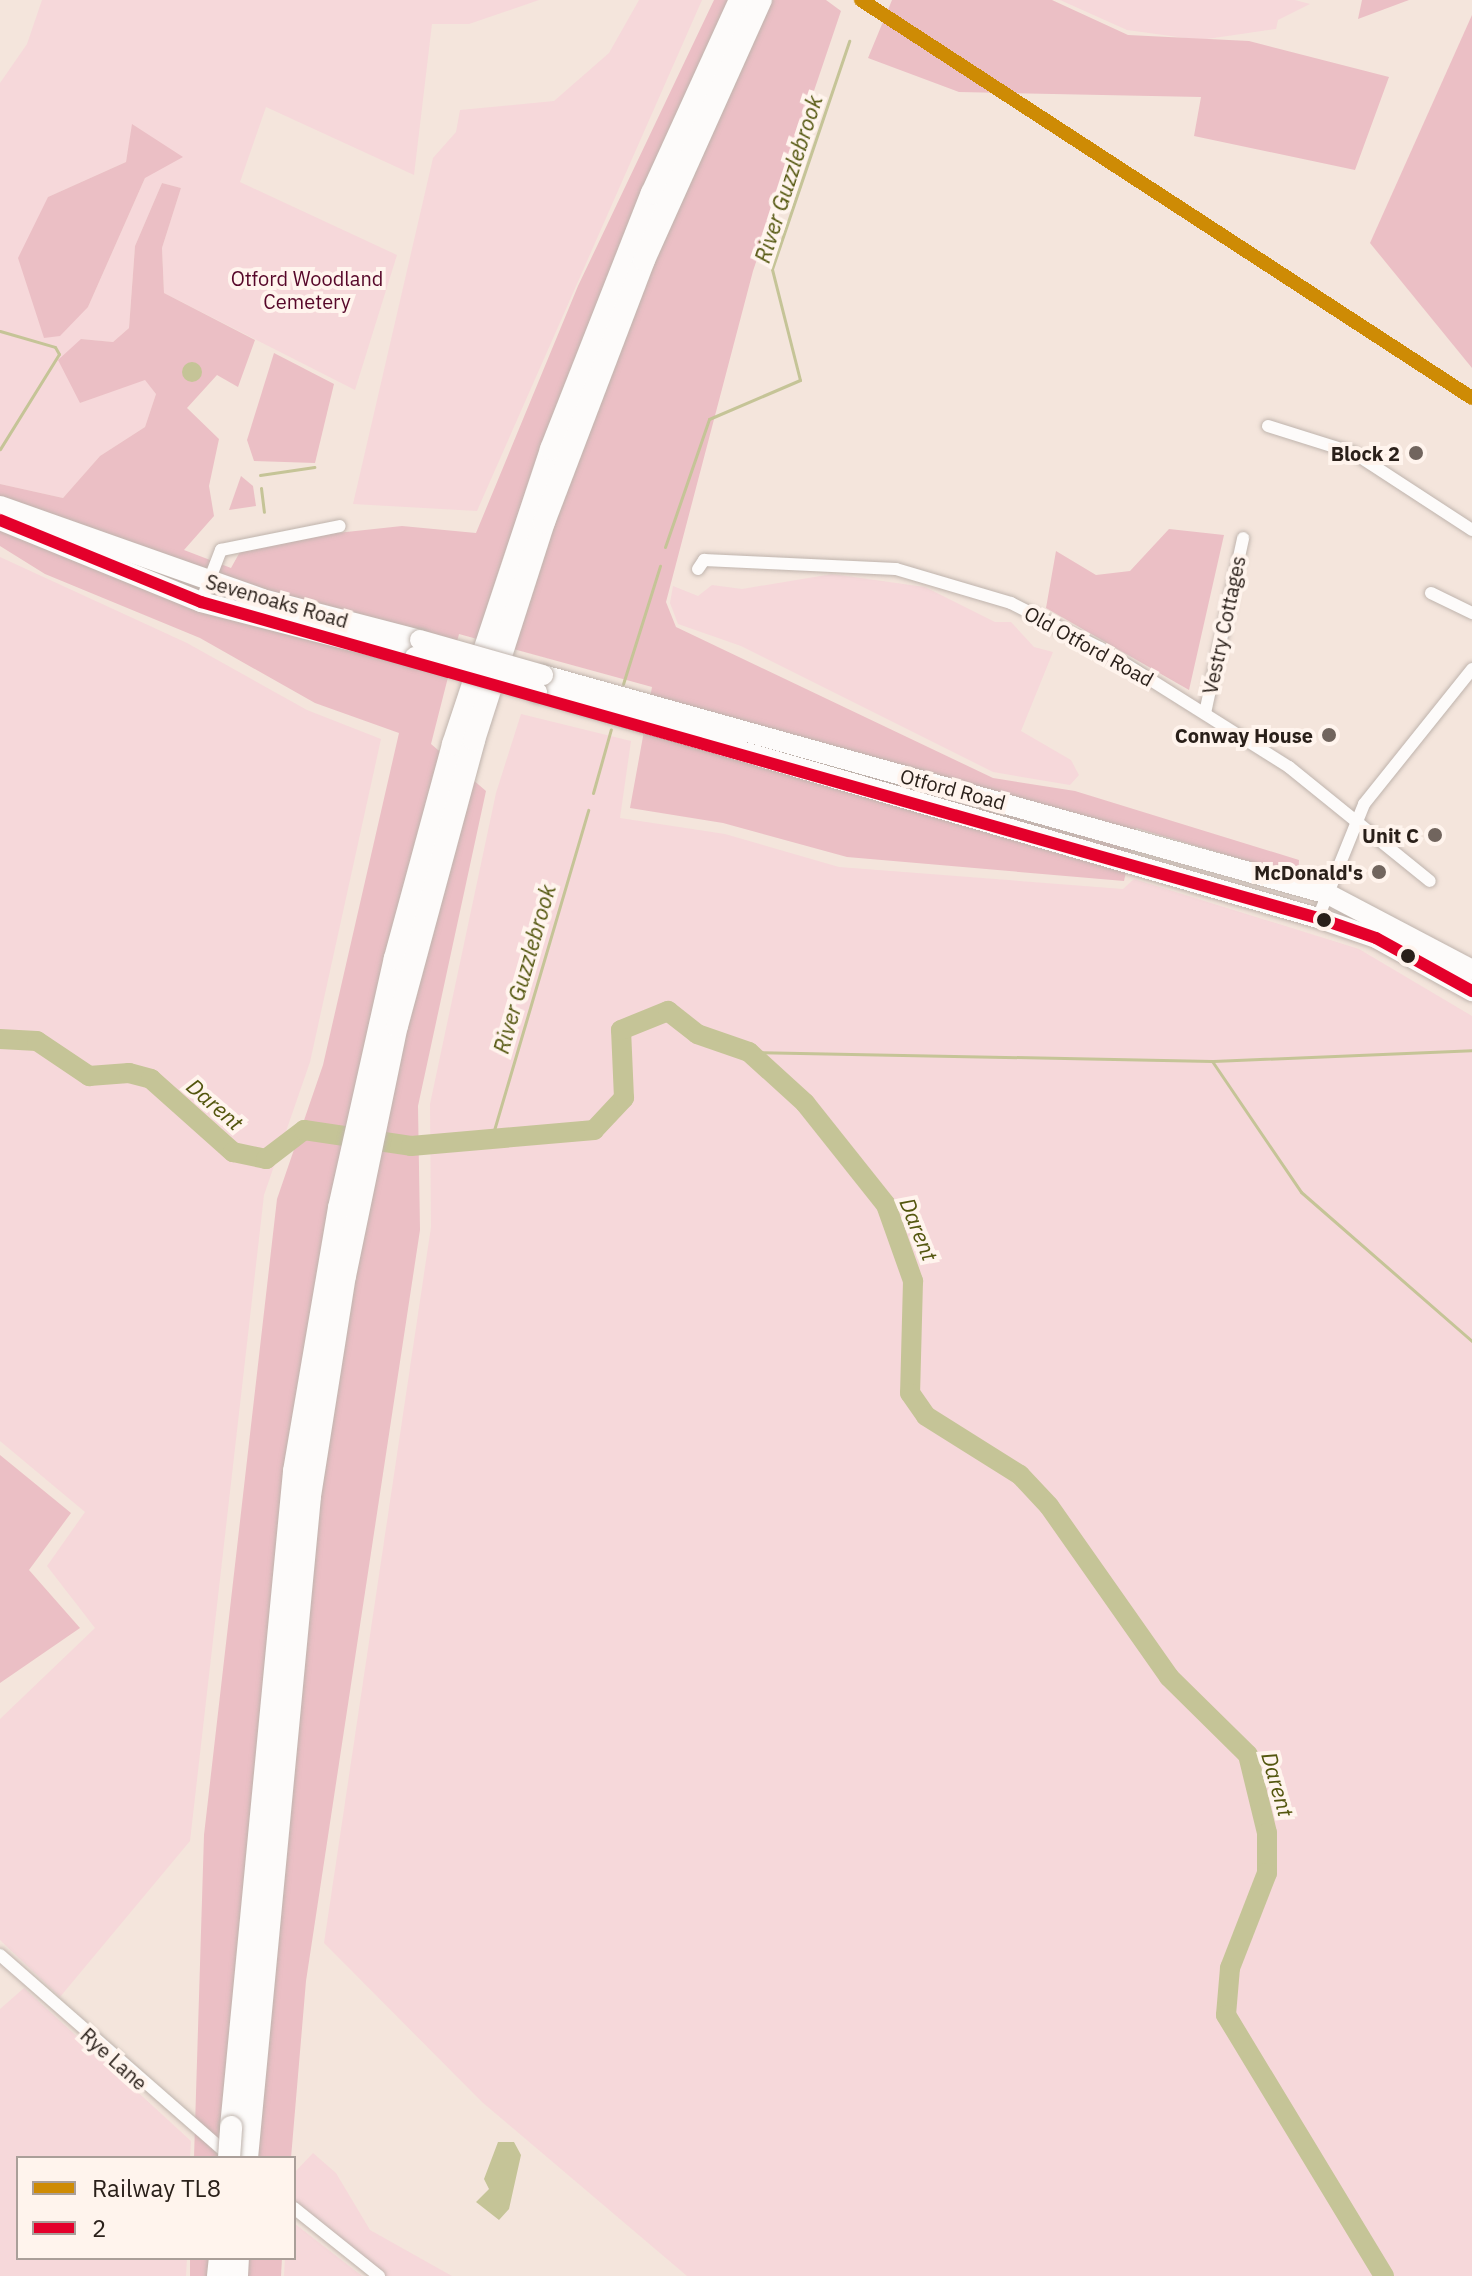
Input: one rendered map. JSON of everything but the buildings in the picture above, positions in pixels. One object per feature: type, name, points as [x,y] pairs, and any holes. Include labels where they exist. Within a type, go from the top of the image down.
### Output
[{"type":"highway","points":[[239,2155],[231,2127],[279,1590],[348,1209],[437,802],[523,528],[636,231],[740,0]]},
{"type":"highway","points":[[376,1081],[457,797],[544,522],[644,260],[761,0]]},
{"type":"highway","points":[[239,2155],[291,1641],[348,1209]]},
{"type":"main road","name":"Sevenoaks Road","points":[[0,506],[210,582],[418,649]]},
{"type":"main road","name":"Sevenoaks Road","points":[[0,520],[201,602],[418,649]]},
{"type":"main road","name":"Otford Road","points":[[418,649],[1318,918],[1376,938],[1472,991]]},
{"type":"main road","name":"Otford Road","points":[[540,684],[1328,894],[1472,970]]},
{"type":"street","points":[[1268,426],[1354,453],[1472,530]]},
{"type":"street","points":[[201,602],[221,550],[340,526]]},
{"type":"street","name":"Vestry Cottages","points":[[1205,713],[1243,538]]},
{"type":"street","name":"Old Otford Road","points":[[698,569],[704,560],[921,572],[1056,623],[1289,767],[1358,828],[1430,881]]},
{"type":"street","points":[[1431,593],[1472,613]]},
{"type":"street","points":[[1318,918],[1358,828],[1364,804],[1472,669]]},
{"type":"street","name":"Rye Lane","points":[[0,1955],[239,2155]]},
{"type":"street","points":[[296,2210],[379,2276]]},
{"type":"green space","name":"Otford Woodland Cemetery","points":[[42,0],[539,0],[469,24],[432,24],[414,175],[266,107],[240,182],[397,255],[355,390],[164,293],[162,248],[181,188],[162,183],[135,246],[129,328],[113,342],[81,339],[80,403],[145,379],[156,394],[145,427],[100,456],[63,498],[0,484],[0,83],[27,44]],"holes":[[[133,124],[145,178],[88,307],[48,197],[126,162]]]},
{"type":"green space","points":[[639,0],[702,0],[477,511],[353,504],[433,158],[456,132],[460,110],[554,101],[609,53]]},
{"type":"green space","points":[[1060,0],[1295,0],[1310,4],[1278,20],[1276,29],[1200,40],[1127,30]]},
{"type":"green space","points":[[0,557],[187,643],[307,710],[381,739],[310,1062],[264,1195],[190,1841],[60,1997],[0,1940],[0,1719],[95,1628],[47,1566],[85,1512],[0,1441]]},
{"type":"green space","points":[[832,574],[925,587],[995,622],[1011,622],[1034,647],[1053,652],[1021,731],[1071,760],[1079,775],[1070,785],[993,772],[741,646],[678,624],[670,603],[673,586],[698,596],[712,585],[742,589]]},
{"type":"green space","points":[[521,714],[631,741],[620,818],[725,834],[839,867],[1123,889],[1134,879],[1359,949],[1472,1016],[1472,2276],[687,2276],[482,2102],[324,1943],[431,1227],[430,1104],[496,793]]},
{"type":"green space","points":[[24,1988],[191,2141],[190,2156],[16,2156],[16,2260],[187,2260],[186,2276],[0,2276],[0,2009]]},
{"type":"green space","points":[[313,2153],[336,2173],[370,2230],[452,2276],[386,2276],[296,2206],[296,2171]]},
{"type":"green space","points":[[296,2225],[362,2276],[284,2276],[285,2260],[296,2260]]},
{"type":"shaded area","points":[[714,0],[826,0],[841,11],[753,271],[666,602],[676,627],[993,778],[1075,791],[1299,860],[1298,876],[1136,828],[1124,881],[847,857],[723,823],[630,808],[652,687],[459,634],[431,744],[486,791],[418,1106],[420,1230],[306,1981],[291,2156],[194,2156],[204,1835],[277,1199],[323,1065],[399,733],[315,703],[200,638],[45,574],[0,546],[0,484],[63,498],[100,456],[145,427],[156,394],[145,380],[80,403],[58,360],[81,339],[113,342],[129,328],[135,246],[162,183],[181,188],[162,248],[164,293],[255,340],[238,387],[217,375],[187,408],[219,439],[209,486],[214,516],[184,550],[231,568],[241,550],[337,533],[402,526],[476,533],[578,286]]},
{"type":"shaded area","points":[[892,0],[1052,0],[1128,35],[1249,41],[1389,77],[1355,170],[1194,136],[1201,97],[959,92],[868,58]]},
{"type":"shaded area","points":[[1362,0],[1409,0],[1358,19]]},
{"type":"shaded area","points":[[1472,15],[1472,368],[1370,243]]},
{"type":"shaded area","points":[[132,124],[183,157],[145,178],[88,307],[60,336],[44,338],[18,258],[48,197],[126,162]]},
{"type":"shaded area","points":[[274,353],[334,384],[315,463],[254,461],[247,440]]},
{"type":"shaded area","points":[[192,362],[199,365],[202,372],[199,379],[192,382],[185,379],[182,372],[185,365]]},
{"type":"shaded area","points":[[241,476],[253,486],[256,506],[229,510]]},
{"type":"shaded area","points":[[1169,529],[1224,535],[1189,690],[1046,608],[1056,551],[1096,575],[1130,571]]},
{"type":"shaded area","points":[[0,1455],[71,1513],[29,1570],[80,1628],[0,1683]]},
{"type":"shaded area","points":[[498,2142],[514,2142],[521,2155],[509,2209],[499,2220],[476,2202],[489,2189],[484,2179]]},
{"type":"shaded area","points":[[190,2260],[282,2260],[281,2276],[190,2276]]},
{"type":"waterway","name":"River Guzzlebrook","points":[[665,547],[709,419],[800,380],[772,269],[849,41]]},
{"type":"waterway","points":[[0,331],[55,347],[59,354],[0,449]]},
{"type":"waterway","points":[[260,475],[314,467]]},
{"type":"waterway","points":[[261,488],[264,512]]},
{"type":"waterway","name":"River Guzzlebrook","points":[[623,684],[660,566]]},
{"type":"waterway","name":"River Guzzlebrook","points":[[593,793],[611,729]]},
{"type":"waterway","name":"River Guzzlebrook","points":[[492,1137],[588,810]]},
{"type":"waterway","name":"Darent","points":[[0,1039],[37,1041],[89,1076],[129,1073],[151,1079],[233,1152],[266,1159],[304,1130],[411,1146],[594,1130],[624,1098],[621,1030],[668,1011],[697,1034],[749,1052],[805,1103],[886,1205],[913,1281],[910,1393],[926,1416],[1020,1475],[1049,1506],[1169,1677],[1248,1755],[1267,1833],[1267,1873],[1230,1968],[1226,2015],[1384,2276]]},
{"type":"waterway","points":[[1213,1061],[1472,1050]]},
{"type":"waterway","points":[[749,1052],[1212,1061],[1301,1192],[1472,1341]]},
{"type":"rail line","name":"TL8","points":[[861,0],[1472,398]]},
{"type":"transit line","name":"2","points":[[0,520],[201,602],[1318,918],[1376,938],[1472,991]]},
{"type":"place","name":"Block 2","points":[[1416,453]]},
{"type":"place","name":"Conway House","points":[[1329,735]]},
{"type":"place","name":"Unit C","points":[[1435,835]]},
{"type":"place","name":"McDonald's","points":[[1379,872]]}]
